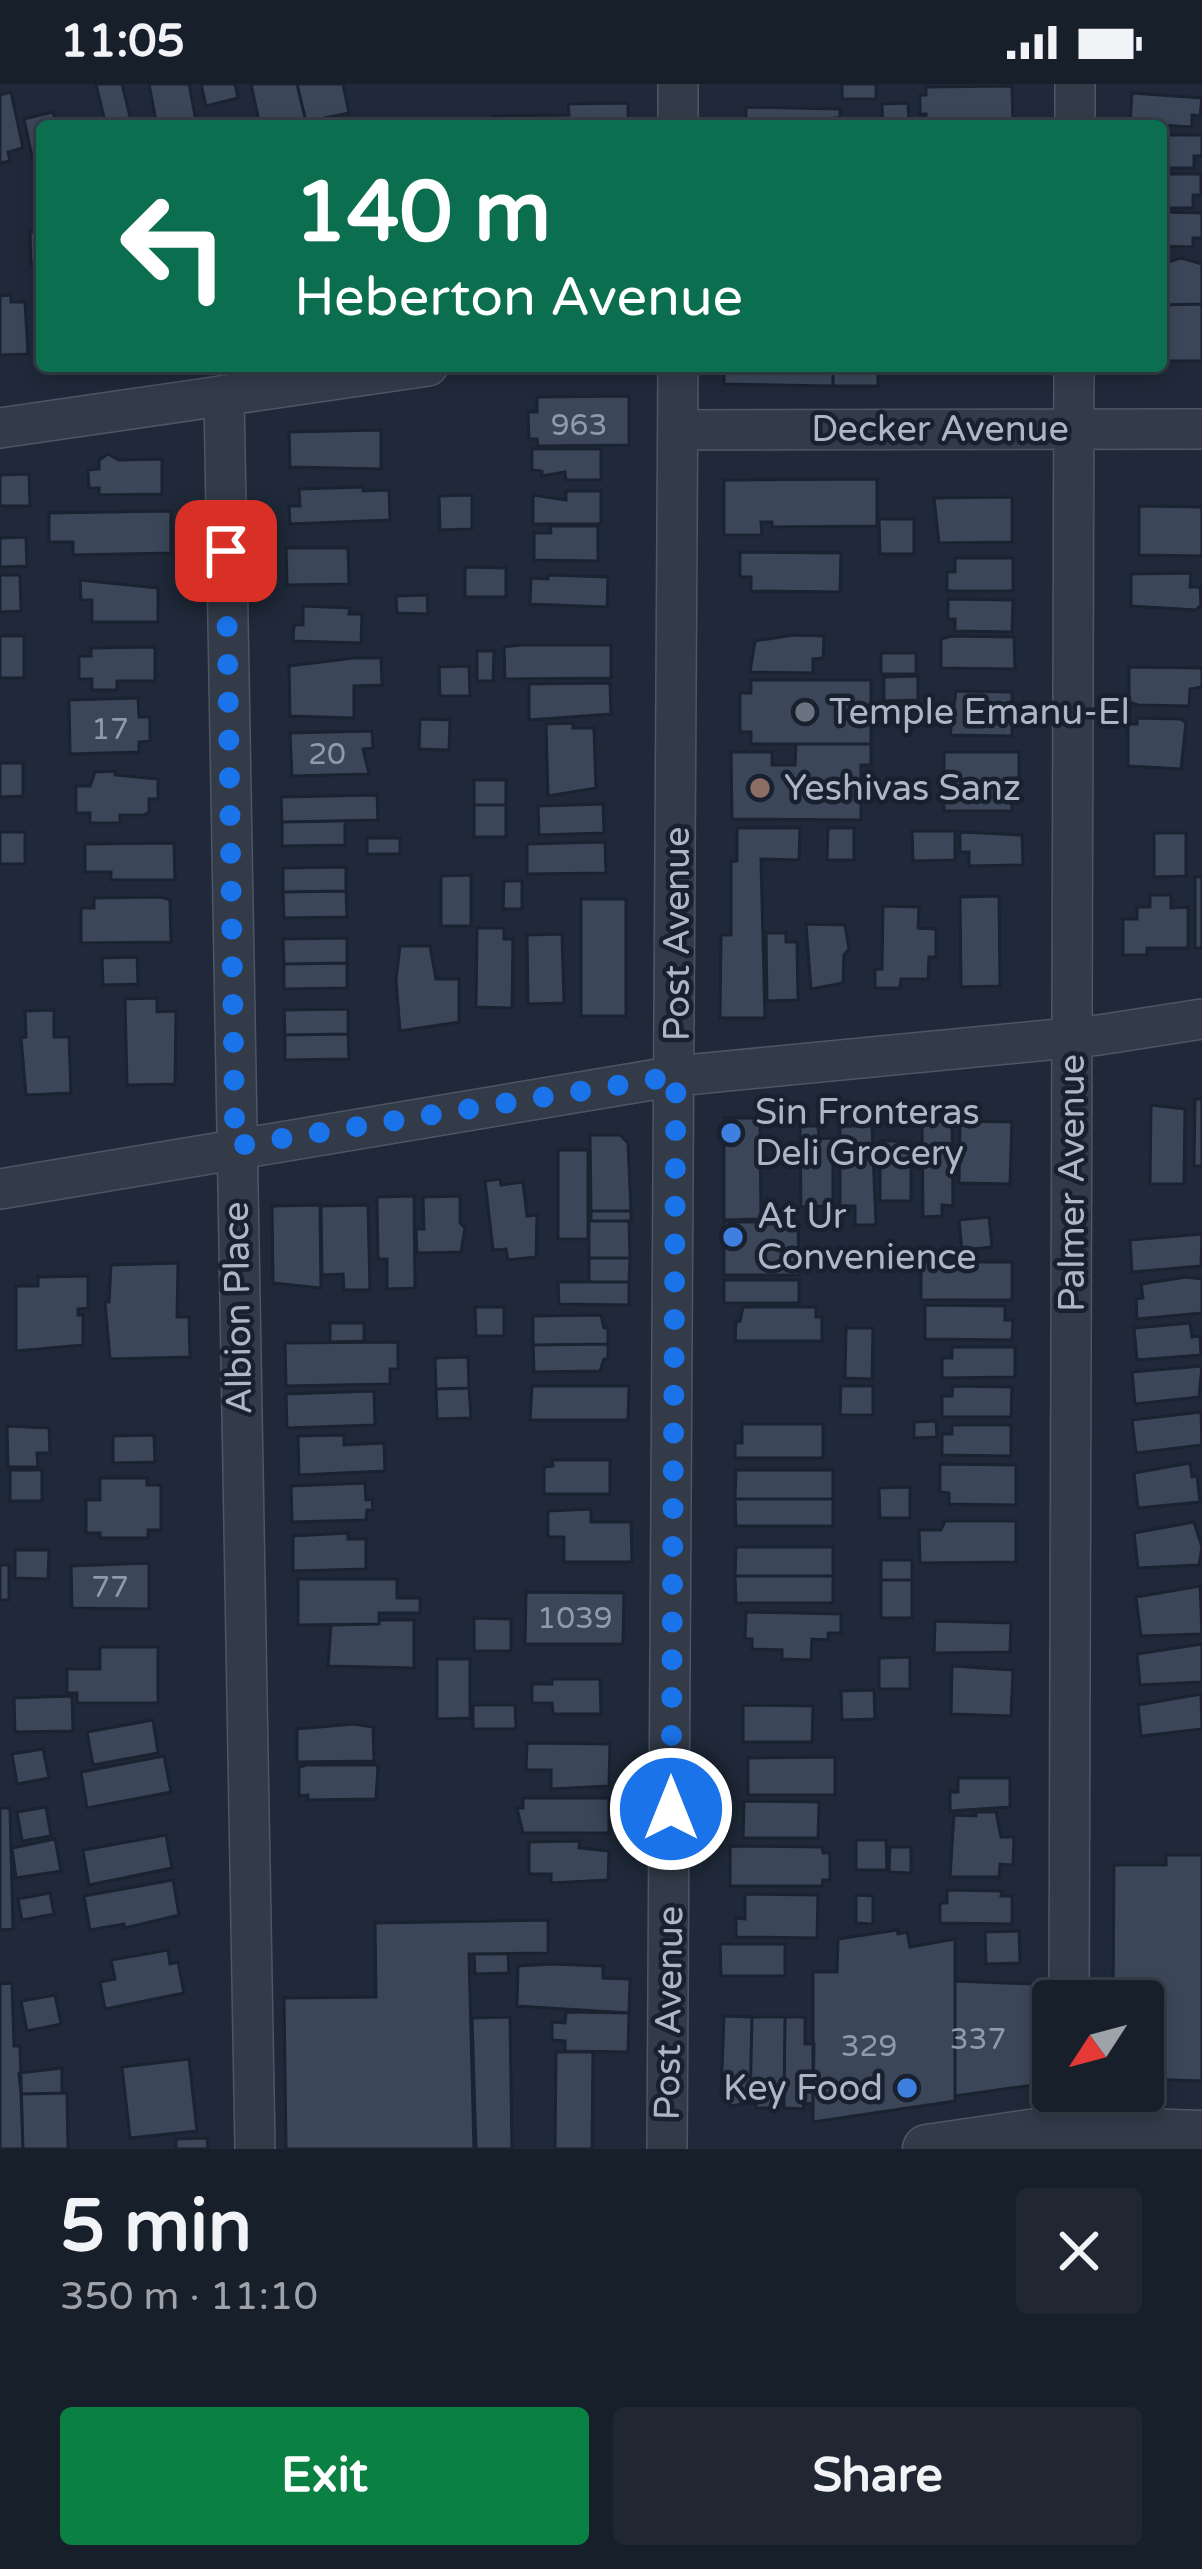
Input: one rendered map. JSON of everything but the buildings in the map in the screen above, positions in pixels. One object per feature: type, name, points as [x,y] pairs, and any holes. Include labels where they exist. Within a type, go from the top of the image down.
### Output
[{"type":"street","points":[[678,84],[678,120]]},
{"type":"street","points":[[1075,84],[1075,120]]},
{"type":"street","points":[[0,428],[386,372]]},
{"type":"street","name":"Post Avenue","points":[[667,2149],[678,372]]},
{"type":"street","name":"Palmer Avenue","points":[[1069,1980],[1074,372]]},
{"type":"street","name":"Albion Place","points":[[224,395],[254,2149]]},
{"type":"street","name":"Decker Avenue","points":[[678,430],[1202,429]]},
{"type":"street","points":[[0,1189],[235,1146],[676,1076],[1202,1019]]},
{"type":"street","points":[[927,2149],[1060,2123],[1202,2135]]},
{"type":"place","name":"Temple Emanu-El","points":[[805,712]]},
{"type":"place","name":"Yeshivas Sanz","points":[[760,788]]},
{"type":"place","name":"Sin Fronteras Deli Grocery","points":[[731,1133]]},
{"type":"place","name":"At Ur Convenience","points":[[733,1237]]},
{"type":"place","name":"Key Food","points":[[907,2088]]},
{"type":"route","points":[[226,551],[235,1146],[676,1076],[671,1809]]}]
